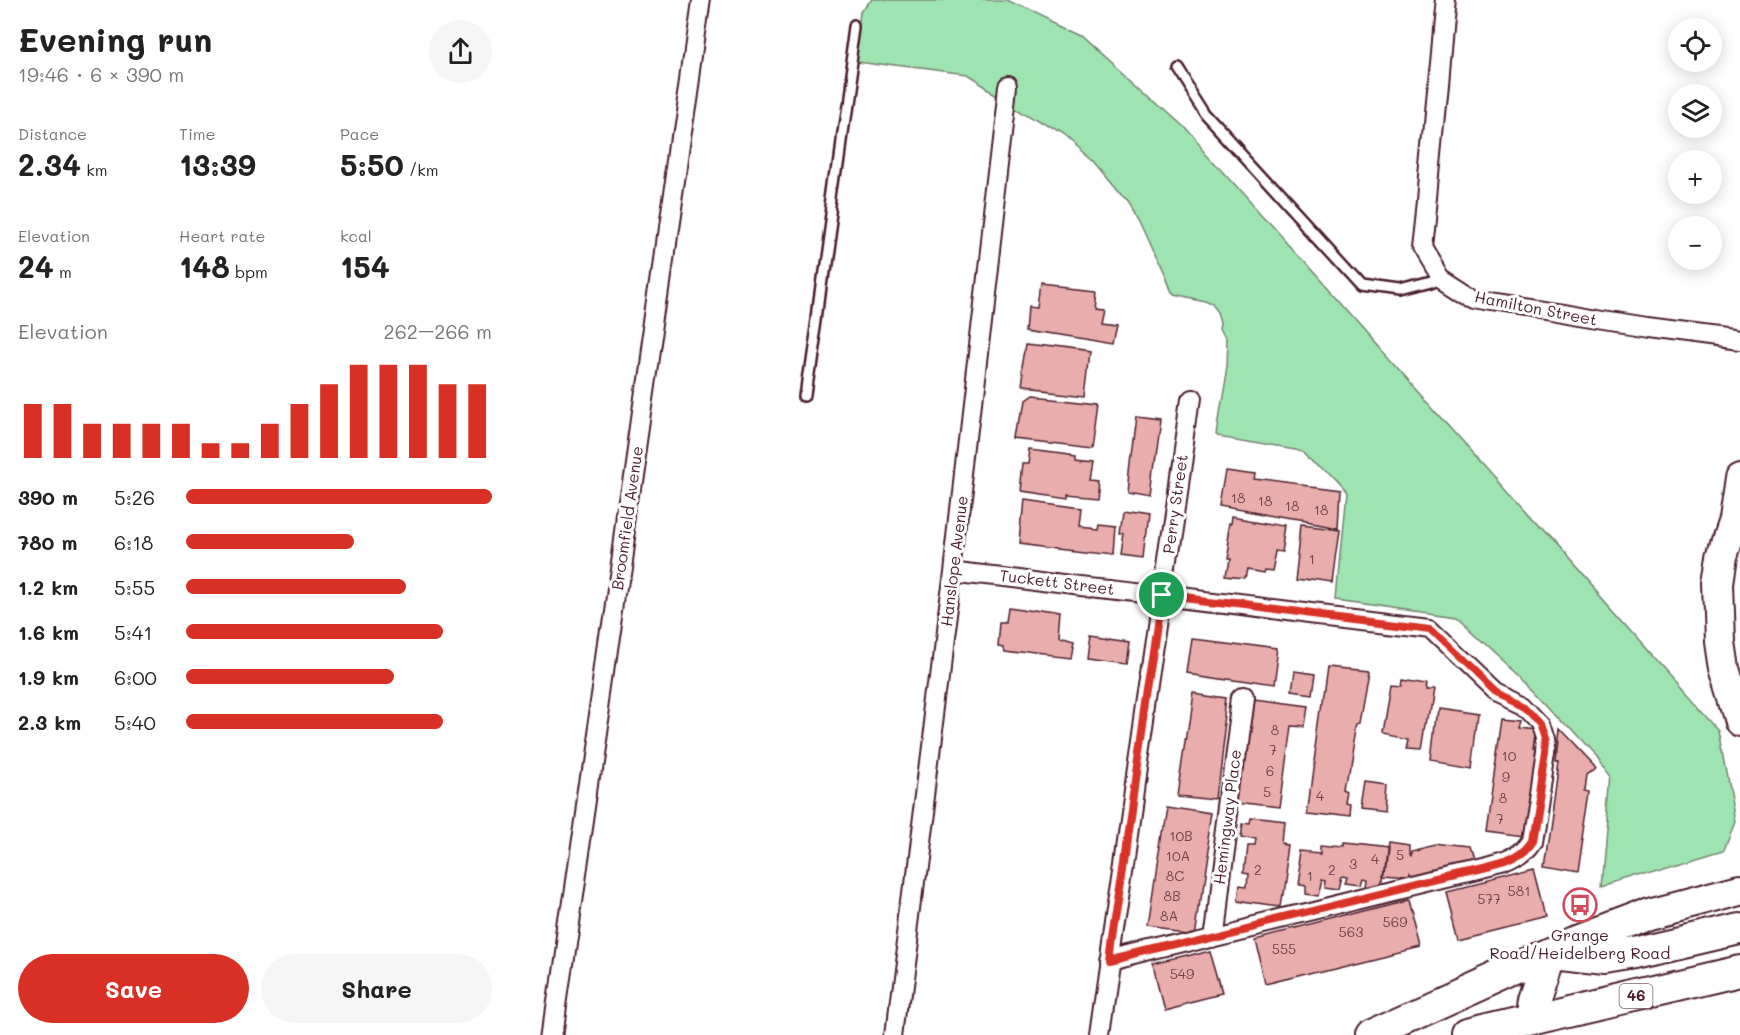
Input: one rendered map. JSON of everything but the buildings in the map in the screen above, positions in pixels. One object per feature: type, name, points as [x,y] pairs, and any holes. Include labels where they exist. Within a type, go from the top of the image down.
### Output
[{"type":"main road","points":[[1740,479],[1734,520],[1722,556],[1718,583],[1720,642],[1724,669],[1740,721]]},
{"type":"main road","points":[[1734,520],[1740,555]]},
{"type":"main road","points":[[1369,1035],[1577,941],[1649,914],[1740,890]]},
{"type":"main road","points":[[1550,953],[1593,957],[1621,956],[1740,929]]},
{"type":"main road","points":[[1404,1019],[1454,1017],[1534,1019],[1550,953]]},
{"type":"main road","name":"46","points":[[1467,1035],[1740,971]]},
{"type":"street","name":"Broomfield Avenue","points":[[553,1035],[701,0]]},
{"type":"street","name":"Hamilton Street","points":[[1446,0],[1422,248],[1440,278],[1474,300],[1648,328],[1740,340]]},
{"type":"street","name":"Hanslope Avenue","points":[[895,1035],[953,570],[1009,86]]},
{"type":"street","name":"Perry Street","points":[[1099,1035],[1190,402]]},
{"type":"street","name":"Tuckett Street","points":[[953,570],[1428,628],[1494,691],[1524,705],[1542,724],[1547,740],[1532,842],[1527,851],[1517,859],[1212,936]]},
{"type":"street","name":"Hemingway Place","points":[[1212,936],[1243,698]]},
{"type":"street","points":[[1109,961],[1212,936]]},
{"type":"lane","points":[[806,396],[857,25]]},
{"type":"lane","points":[[1177,68],[1206,115],[1364,286],[1400,291],[1440,278]]},
{"type":"green space","points":[[872,0],[1008,0],[1080,34],[1182,126],[1718,730],[1735,821],[1724,850],[1601,887],[1611,772],[1535,689],[1456,616],[1336,599],[1346,492],[1304,447],[1216,433],[1227,365],[1228,341],[1223,331],[1221,315],[1215,307],[1207,303],[1172,296],[1128,204],[1093,162],[1063,136],[968,76],[858,62],[864,12]]},
{"type":"place","name":"Grange Road/Heidelberg Road","points":[[1580,905]]},
{"type":"route","points":[[1162,595],[1428,628],[1494,691],[1524,705],[1542,724],[1547,740],[1546,755],[1532,842],[1527,851],[1517,859],[1504,864],[1109,961],[1162,595]]}]
